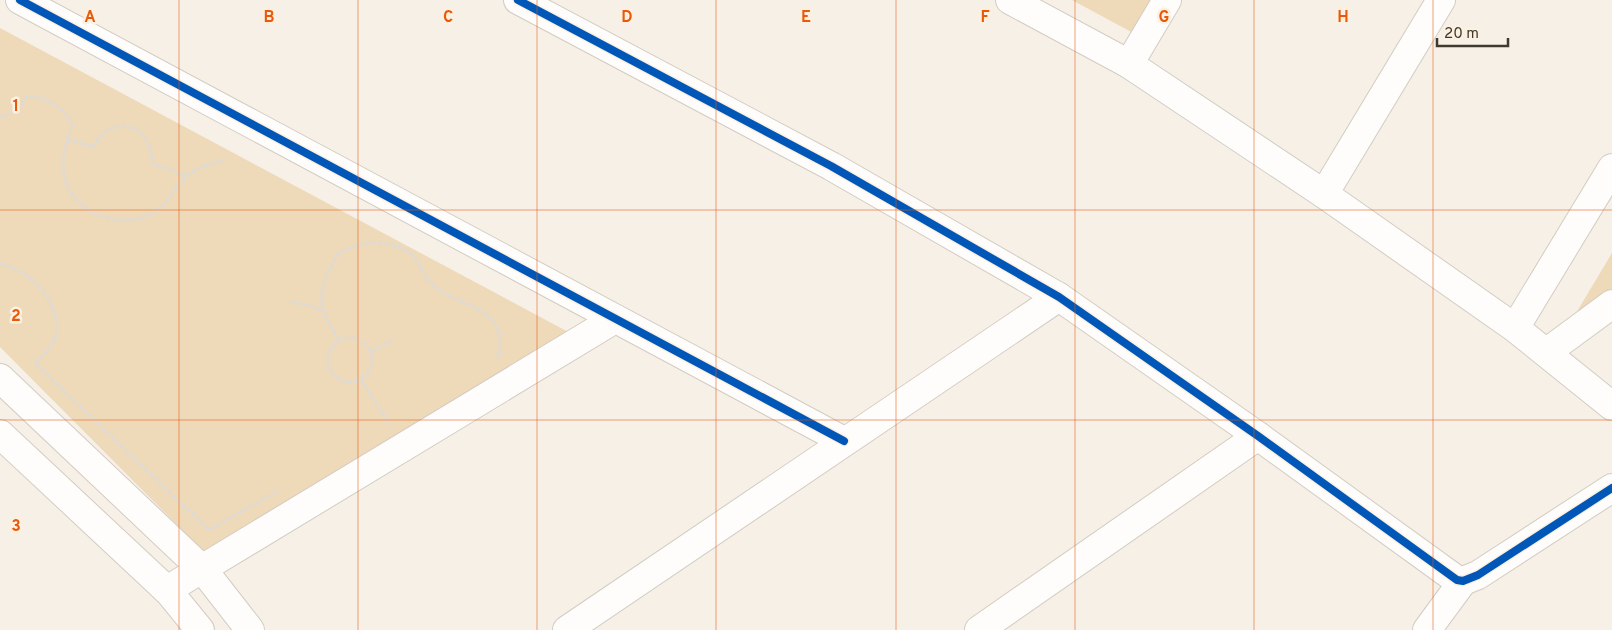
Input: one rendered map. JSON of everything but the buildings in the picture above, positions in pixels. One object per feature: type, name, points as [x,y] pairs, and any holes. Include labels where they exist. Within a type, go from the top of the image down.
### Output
[{"type":"street","points":[[20,0],[844,441]]},
{"type":"street","points":[[518,0],[831,166],[1059,297],[1258,436],[1448,575],[1463,581]]},
{"type":"street","points":[[1010,0],[1129,64],[1324,194],[1515,328],[1612,406]]},
{"type":"street","points":[[1129,64],[1167,0]]},
{"type":"street","points":[[1324,194],[1441,0]]},
{"type":"street","points":[[1515,328],[1612,168]]},
{"type":"street","points":[[566,630],[1059,297]]},
{"type":"street","points":[[1547,352],[1612,304]]},
{"type":"street","points":[[167,590],[615,319]]},
{"type":"street","points":[[0,378],[202,570],[250,630]]},
{"type":"street","points":[[0,434],[167,590],[200,630]]},
{"type":"street","points":[[978,630],[1258,436]]},
{"type":"street","points":[[1427,630],[1463,581],[1478,575],[1612,488]]},
{"type":"path","points":[[0,117],[16,112],[28,96],[40,96],[63,111],[73,124],[67,139],[63,173],[69,190],[79,204],[93,214],[109,219],[142,218],[156,211],[170,199],[186,176],[203,166],[224,160]]},
{"type":"path","points":[[67,139],[93,147],[105,131],[114,127],[124,126],[134,129],[143,134],[149,143],[152,152],[152,163],[186,176]]},
{"type":"path","points":[[339,340],[323,311],[322,292],[328,272],[339,252],[368,241],[396,246],[413,254],[432,284],[449,297],[481,310],[494,321],[499,332],[500,348],[499,356],[493,365]]},
{"type":"path","points":[[0,264],[11,266],[29,277],[47,297],[57,320],[56,336],[48,350],[35,363],[209,530],[287,485]]},
{"type":"path","points":[[290,302],[309,305],[323,311]]},
{"type":"path","points":[[347,338],[362,340],[372,352],[372,366],[369,372],[361,379],[344,381],[338,378],[329,367],[329,352],[339,340],[347,338]]},
{"type":"path","points":[[372,352],[391,340]]},
{"type":"path","points":[[361,379],[390,425]]},
{"type":"path","points":[[382,430],[399,421]]},
{"type":"shaded area","points":[[1072,0],[1170,0],[1148,41]]},
{"type":"shaded area","points":[[0,28],[572,334],[203,551],[0,347]]},
{"type":"shaded area","points":[[1612,253],[1612,299],[1566,330]]},
{"type":"cycle path","points":[[20,0],[844,441]]},
{"type":"cycle path","points":[[518,0],[831,166],[1059,297],[1258,436],[1457,580],[1463,581],[1478,575],[1612,488]]}]
